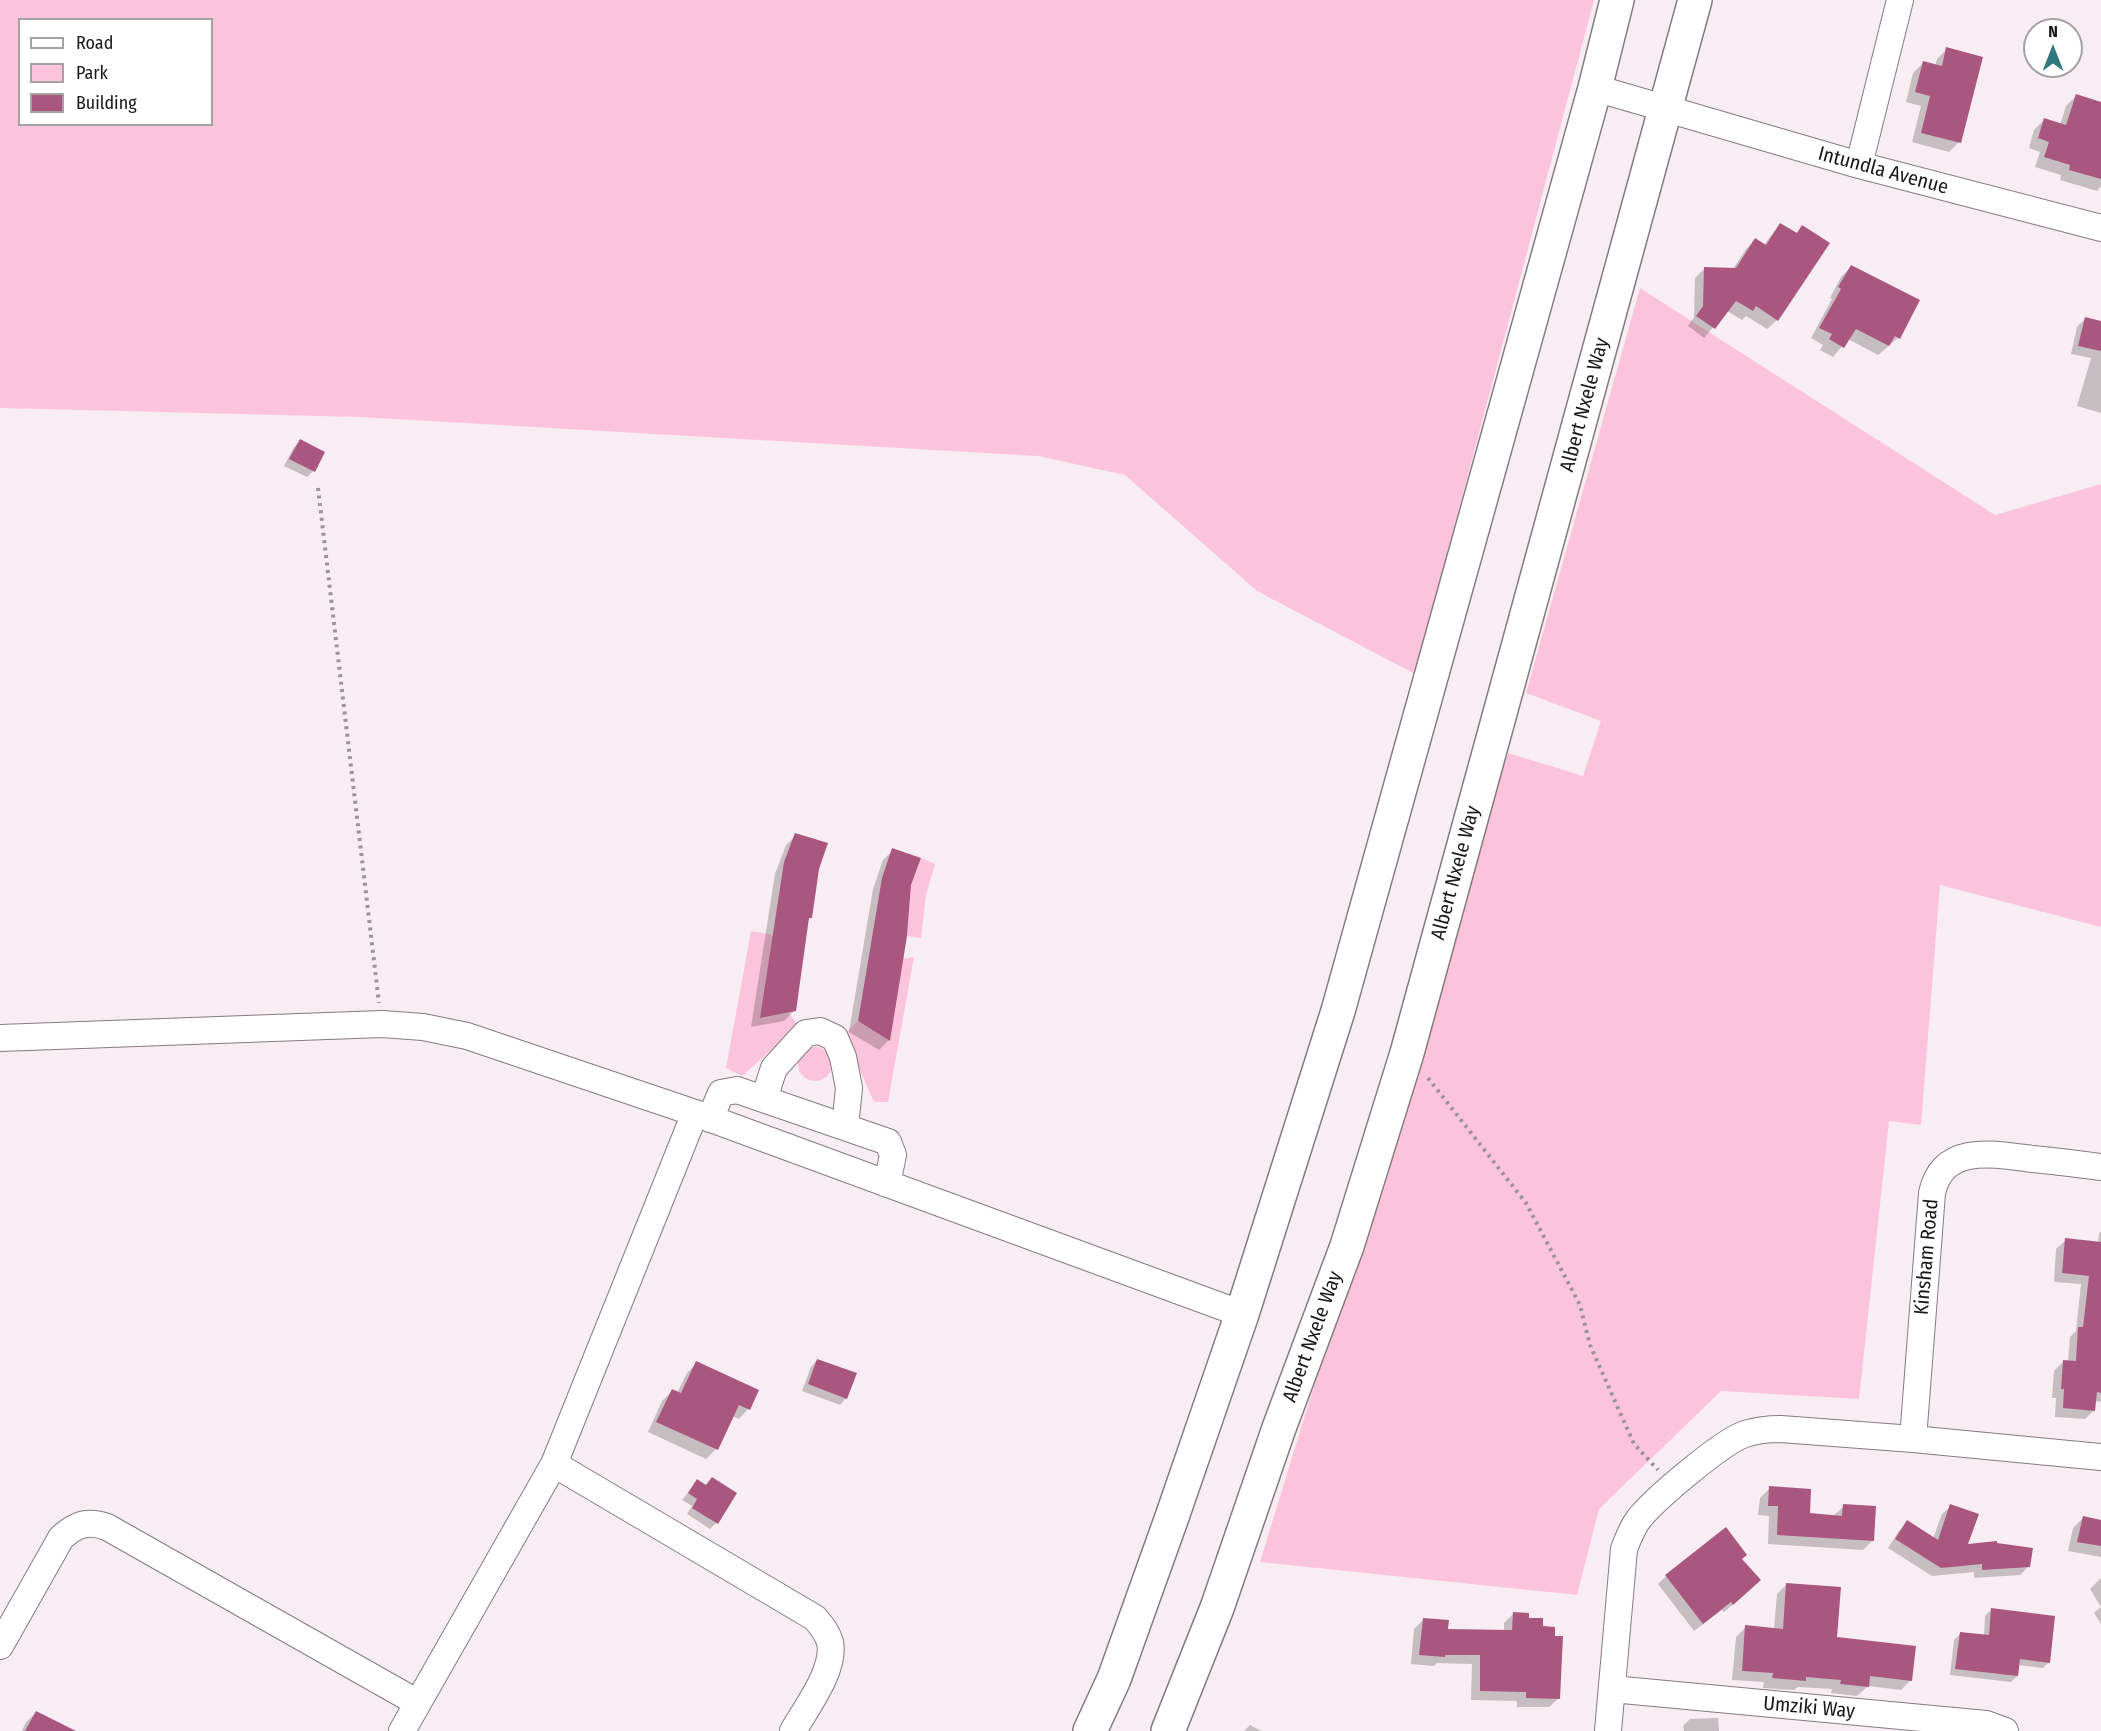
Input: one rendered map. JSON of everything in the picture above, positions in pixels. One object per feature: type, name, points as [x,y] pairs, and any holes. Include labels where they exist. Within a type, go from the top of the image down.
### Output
[{"type":"main road","points":[[1090,1731],[1113,1679],[1242,1314],[1338,1011],[1595,88],[1617,0]]},
{"type":"main road","name":"Albert Nxele Way","points":[[1168,1731],[1217,1608],[1279,1428],[1347,1246],[1407,1053],[1695,0]]},
{"type":"street","points":[[1859,165],[1900,0]]},
{"type":"street","name":"Intundla Avenue","points":[[1595,88],[1859,165],[2101,228]]},
{"type":"street","points":[[0,1038],[382,1024],[467,1036],[703,1116],[1242,1314]]},
{"type":"street","points":[[764,1099],[774,1068],[806,1033],[820,1031],[835,1038],[843,1057],[849,1088],[845,1127]]},
{"type":"street","points":[[402,1731],[554,1464],[703,1116],[721,1093],[737,1090],[888,1142],[893,1155],[887,1184]]},
{"type":"street","name":"Kinsham Road","points":[[1913,1438],[1932,1192],[1934,1183],[1944,1167],[1968,1156],[1988,1153],[2101,1167]]},
{"type":"street","points":[[1608,1731],[1624,1549],[1636,1522],[1673,1486],[1743,1434],[1781,1429],[1913,1438],[2101,1457]]},
{"type":"street","points":[[554,1464],[815,1618],[830,1642],[831,1656],[826,1672],[793,1731]]},
{"type":"street","points":[[0,1646],[61,1538],[72,1528],[85,1523],[96,1523],[107,1527],[418,1703]]},
{"type":"street","name":"Umziki Way","points":[[1612,1689],[1986,1724],[2005,1731]]},
{"type":"path","points":[[318,488],[382,1024]]},
{"type":"path","points":[[1407,1053],[1526,1203],[1580,1305],[1590,1345],[1634,1444],[1673,1486]]},
{"type":"green space","points":[[0,0],[1594,0],[1415,674],[1257,591],[1125,475],[1038,456],[359,417],[0,408]]},
{"type":"green space","points":[[1640,288],[1995,515],[2101,484],[2101,927],[1940,885],[1921,1125],[1889,1121],[1859,1399],[1721,1391],[1599,1509],[1577,1595],[1260,1562],[1508,753],[1583,776],[1601,721],[1526,693]]},
{"type":"green space","points":[[921,858],[935,864],[926,895],[921,938],[907,936],[911,885]]},
{"type":"green space","points":[[751,931],[773,935],[761,1018],[788,1013],[799,1025],[742,1076],[726,1068]]},
{"type":"green space","points":[[914,957],[888,1102],[874,1102],[844,1034],[858,1021],[890,1041],[902,959]]},
{"type":"green space","points":[[815,1047],[827,1052],[832,1064],[827,1076],[815,1081],[803,1076],[798,1064],[803,1052]]},
{"type":"building","points":[[1946,47],[1983,57],[1961,143],[1921,133],[1930,96],[1915,92],[1923,61],[1942,66]]},
{"type":"building","points":[[2076,94],[2101,102],[2101,179],[2069,170],[2070,165],[2044,157],[2049,142],[2038,138],[2044,118],[2066,125]]},
{"type":"building","points":[[1780,223],[1797,233],[1802,225],[1830,243],[1778,321],[1756,306],[1753,311],[1736,301],[1715,329],[1696,316],[1703,306],[1704,267],[1736,268],[1755,238],[1766,245]]},
{"type":"building","points":[[1851,265],[1920,300],[1900,339],[1895,336],[1889,346],[1856,329],[1844,348],[1829,339],[1832,334],[1819,328],[1841,289],[1838,287]]},
{"type":"building","points":[[2085,317],[2101,321],[2101,351],[2078,346]]},
{"type":"building","points":[[300,439],[325,452],[315,472],[289,459]]},
{"type":"building","points":[[795,833],[828,843],[819,869],[812,918],[809,918],[796,1011],[760,1018],[784,862]]},
{"type":"building","points":[[892,848],[921,858],[911,885],[907,936],[890,1041],[858,1021],[882,878]]},
{"type":"building","points":[[2065,1238],[2101,1242],[2101,1393],[2097,1392],[2095,1411],[2063,1408],[2064,1389],[2061,1389],[2063,1360],[2076,1361],[2078,1327],[2083,1327],[2089,1276],[2062,1273]]},
{"type":"building","points":[[817,1359],[857,1373],[847,1399],[808,1384]]},
{"type":"building","points":[[696,1361],[759,1390],[750,1410],[739,1405],[718,1450],[656,1422],[672,1389],[681,1393]]},
{"type":"building","points":[[712,1477],[737,1493],[718,1524],[692,1508],[697,1499],[688,1493],[697,1479],[706,1485]]},
{"type":"building","points":[[1769,1486],[1811,1489],[1810,1513],[1842,1516],[1843,1504],[1876,1506],[1874,1541],[1777,1535],[1778,1506],[1768,1506]]},
{"type":"building","points":[[1950,1504],[1979,1514],[1968,1544],[1997,1541],[1997,1543],[2033,1548],[2030,1567],[1982,1570],[1982,1564],[1941,1568],[1895,1539],[1907,1520],[1938,1540]]},
{"type":"building","points":[[2083,1516],[2101,1520],[2101,1546],[2077,1542]]},
{"type":"building","points":[[1726,1527],[1747,1555],[1742,1559],[1761,1580],[1733,1605],[1731,1602],[1703,1624],[1665,1575]]},
{"type":"building","points":[[1786,1583],[1841,1587],[1837,1637],[1916,1646],[1912,1681],[1870,1676],[1869,1687],[1840,1684],[1841,1680],[1806,1677],[1806,1681],[1772,1678],[1773,1673],[1742,1671],[1745,1625],[1783,1629]]},
{"type":"building","points":[[1991,1608],[2055,1616],[2050,1663],[2020,1659],[2018,1676],[1955,1669],[1960,1632],[1989,1635]]},
{"type":"building","points":[[1513,1612],[1529,1613],[1529,1618],[1543,1618],[1543,1626],[1555,1627],[1555,1636],[1563,1636],[1560,1699],[1526,1698],[1526,1692],[1480,1691],[1480,1655],[1445,1655],[1445,1657],[1419,1655],[1423,1618],[1449,1620],[1448,1629],[1512,1630]]},
{"type":"building","points":[[36,1711],[76,1731],[25,1731]]}]
